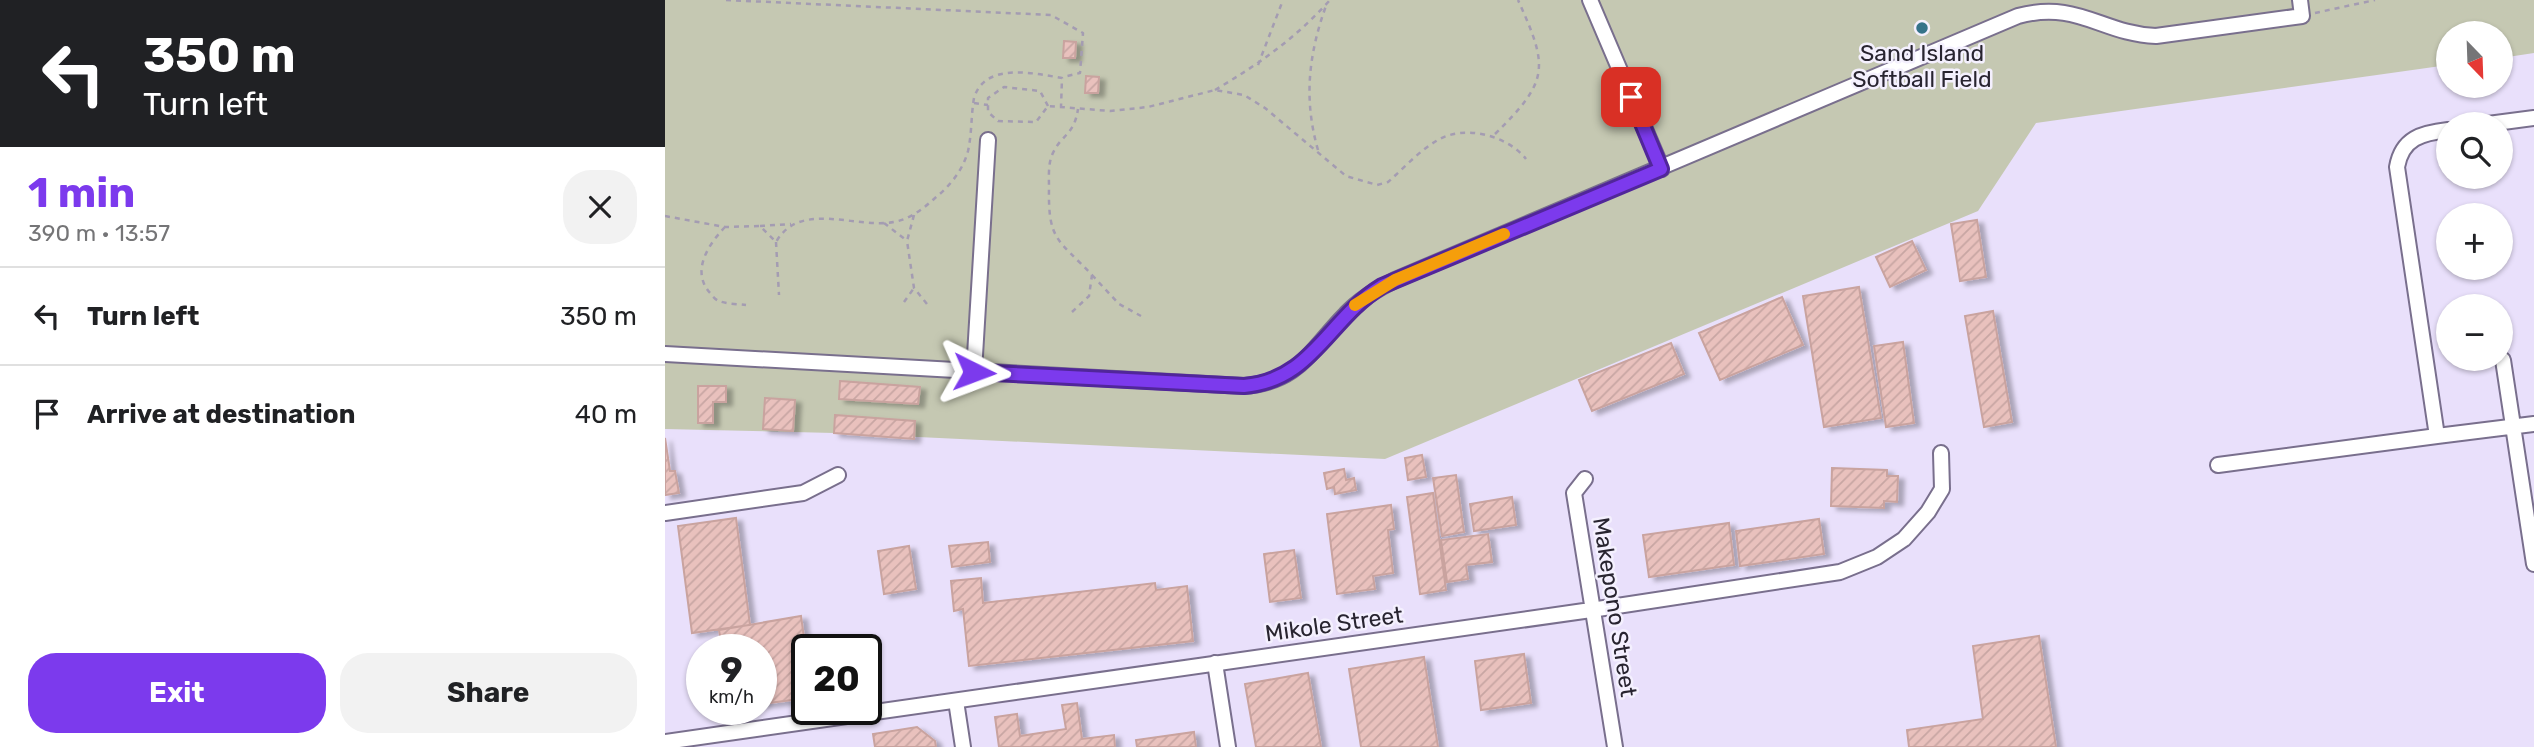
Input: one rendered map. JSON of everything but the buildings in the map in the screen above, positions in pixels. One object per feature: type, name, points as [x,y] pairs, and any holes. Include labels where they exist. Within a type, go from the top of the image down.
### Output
[{"type":"street","points":[[1590,0],[1661,169]]},
{"type":"street","points":[[665,354],[1244,386],[1266,383],[1287,375],[1307,360],[1347,312],[1382,286],[2031,12],[2071,12],[2133,33],[2156,36],[2302,16],[2300,0]]},
{"type":"street","points":[[2513,121],[2534,118]]},
{"type":"street","points":[[2436,131],[2422,133],[2407,142],[2399,155],[2397,167],[2437,436]]},
{"type":"street","points":[[974,372],[988,140]]},
{"type":"street","points":[[2504,371],[2534,564]]},
{"type":"street","points":[[2218,465],[2534,424]]},
{"type":"street","name":"Mikole Street","points":[[665,742],[1840,572],[1877,557],[1904,539],[1928,512],[1942,489],[1941,453]]},
{"type":"street","points":[[665,513],[803,493],[838,475]]},
{"type":"street","name":"Makepono Street","points":[[1585,479],[1574,493],[1615,747]]},
{"type":"street","points":[[1215,663],[1228,747]]},
{"type":"street","points":[[956,701],[963,747]]},
{"type":"path","points":[[665,216],[725,227],[791,223],[816,218],[884,223],[914,215],[949,187],[964,162],[971,133],[976,89],[988,78],[997,73],[1062,78],[1080,73],[1083,33],[1051,15],[726,0]]},
{"type":"path","points":[[1258,65],[1283,0]]},
{"type":"path","points":[[1495,134],[1524,107],[1535,86],[1540,62],[1538,50],[1518,0]]},
{"type":"path","points":[[2302,16],[2375,0]]},
{"type":"path","points":[[1048,106],[1078,109],[1147,107],[1216,90],[1258,65],[1303,29],[1329,1]]},
{"type":"path","points":[[1319,153],[1311,126],[1308,79],[1312,48],[1329,1]]},
{"type":"path","points":[[1061,107],[1062,78]]},
{"type":"path","points":[[1004,87],[1039,91],[1048,106],[1046,113],[1037,121],[998,121],[988,112],[988,98],[1004,87]]},
{"type":"path","points":[[1216,90],[1254,100],[1346,176],[1377,185],[1388,182],[1439,139],[1451,134],[1495,134],[1526,159]]},
{"type":"path","points":[[973,103],[988,104]]},
{"type":"path","points":[[1078,109],[1075,126],[1051,156],[1049,223],[1065,251],[1119,304],[1141,316]]},
{"type":"path","points":[[914,215],[907,241],[914,288],[927,304]]},
{"type":"path","points":[[779,295],[776,242],[791,223]]},
{"type":"path","points":[[884,223],[907,241]]},
{"type":"path","points":[[760,226],[776,242]]},
{"type":"path","points":[[725,227],[711,243],[701,267],[701,279],[717,301],[746,305]]},
{"type":"path","points":[[1072,312],[1089,296],[1092,275]]},
{"type":"path","points":[[904,302],[914,288]]},
{"type":"green space","points":[[665,0],[2534,0],[2534,53],[2513,56],[2513,21],[2436,21],[2436,67],[2036,123],[1978,211],[1385,459],[834,433],[665,429]]},
{"type":"slow traffic","points":[[1355,305],[1395,280],[1504,234]]},
{"type":"place","name":"Sand Island Softball Field","points":[[1922,28]]},
{"type":"route","points":[[974,372],[1244,386],[1266,383],[1287,375],[1315,352],[1347,312],[1382,286],[1661,169],[1631,97]]}]
